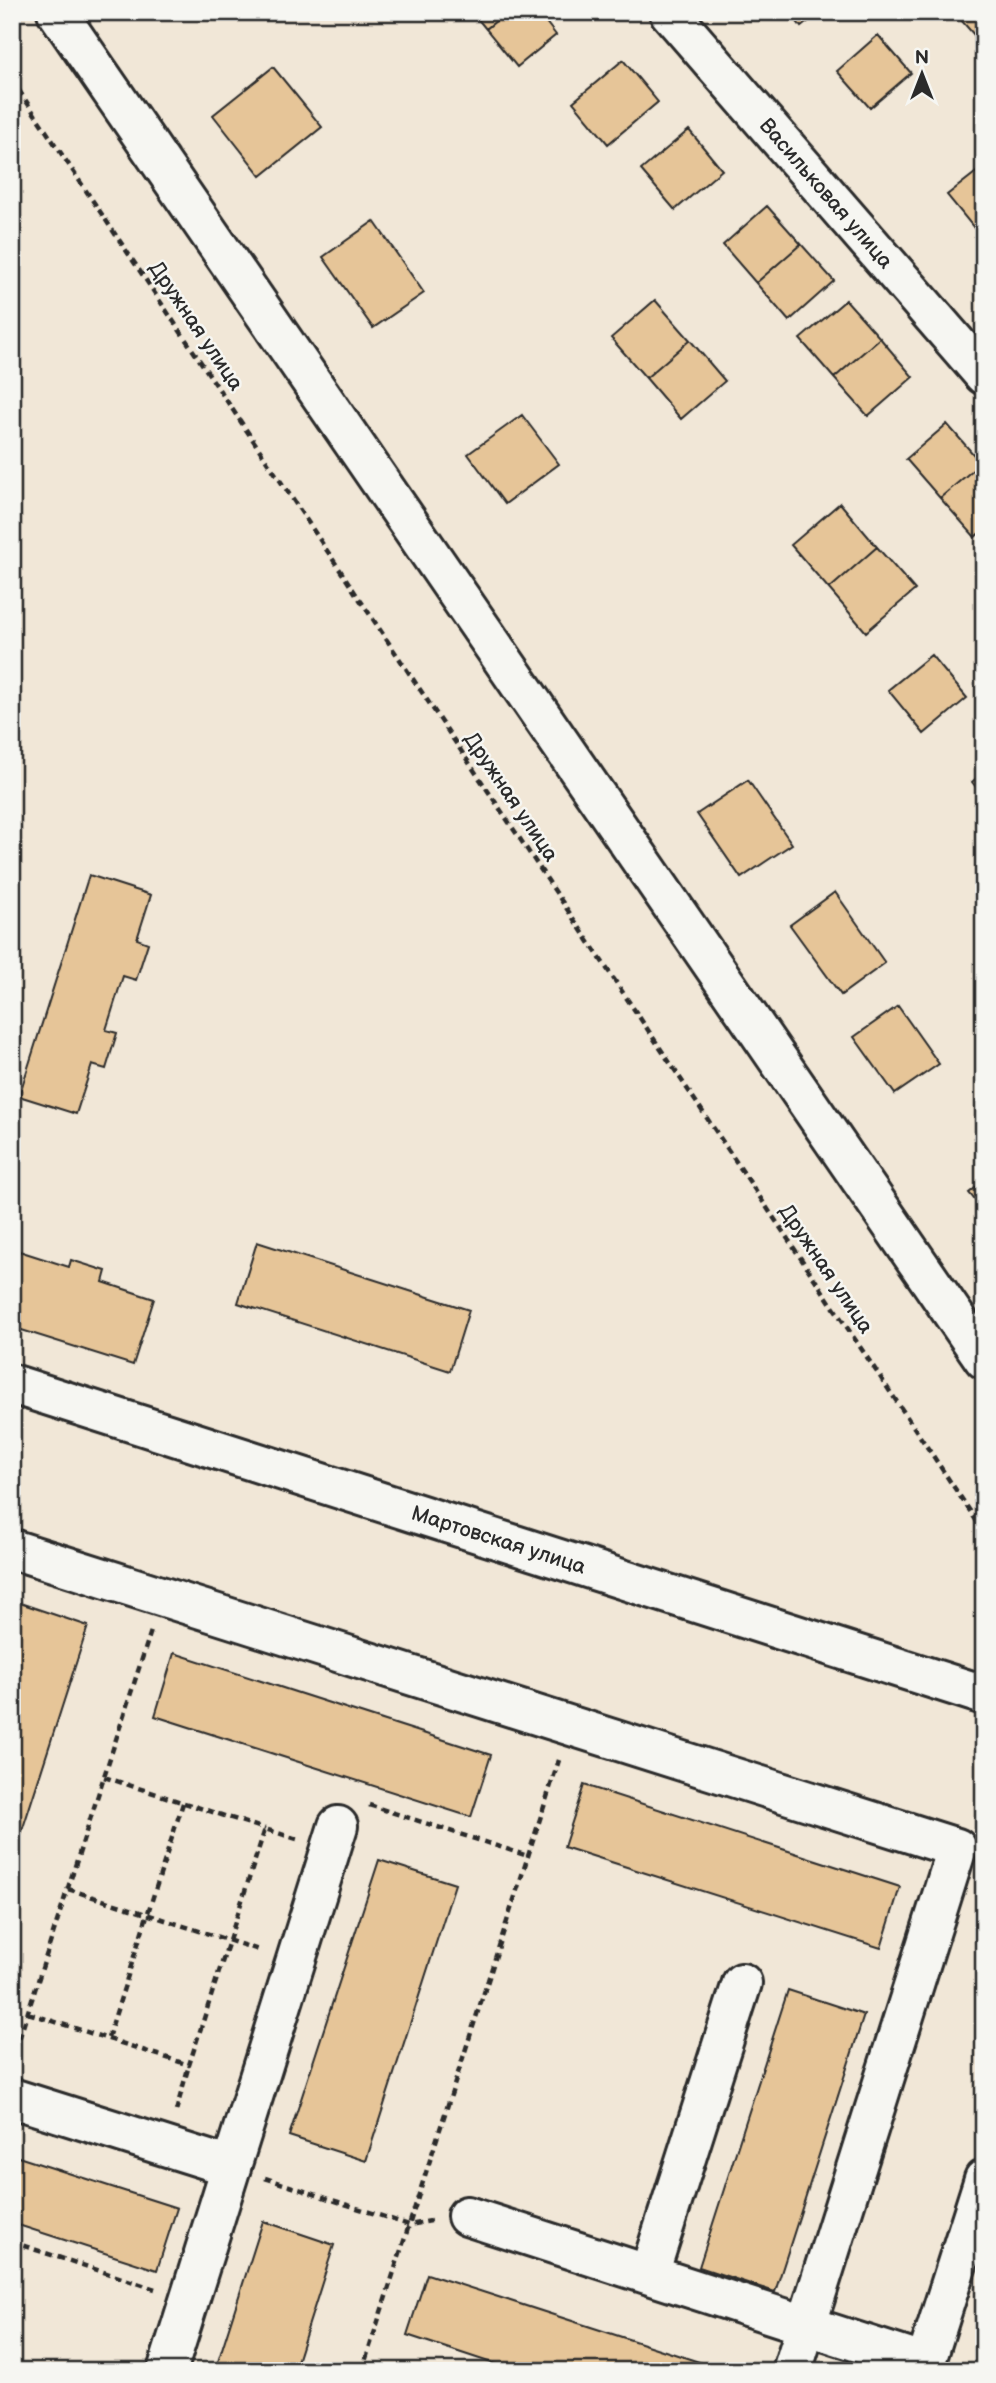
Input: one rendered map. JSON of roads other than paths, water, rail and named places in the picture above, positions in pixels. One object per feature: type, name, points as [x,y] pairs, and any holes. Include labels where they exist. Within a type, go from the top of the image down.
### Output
[{"type":"street","points":[[57,12],[984,1359]]},
{"type":"street","name":"Васильковая улица","points":[[668,12],[984,375]]},
{"type":"street","name":"Мартовская улица","points":[[12,1384],[984,1695]]},
{"type":"street","points":[[12,1549],[957,1848],[792,2371]]},
{"type":"street","points":[[166,2371],[335,1838]]},
{"type":"street","points":[[649,2274],[743,1983]]},
{"type":"street","points":[[12,2098],[231,2167]]},
{"type":"street","points":[[467,2216],[806,2325],[925,2367],[984,2179]]}]
